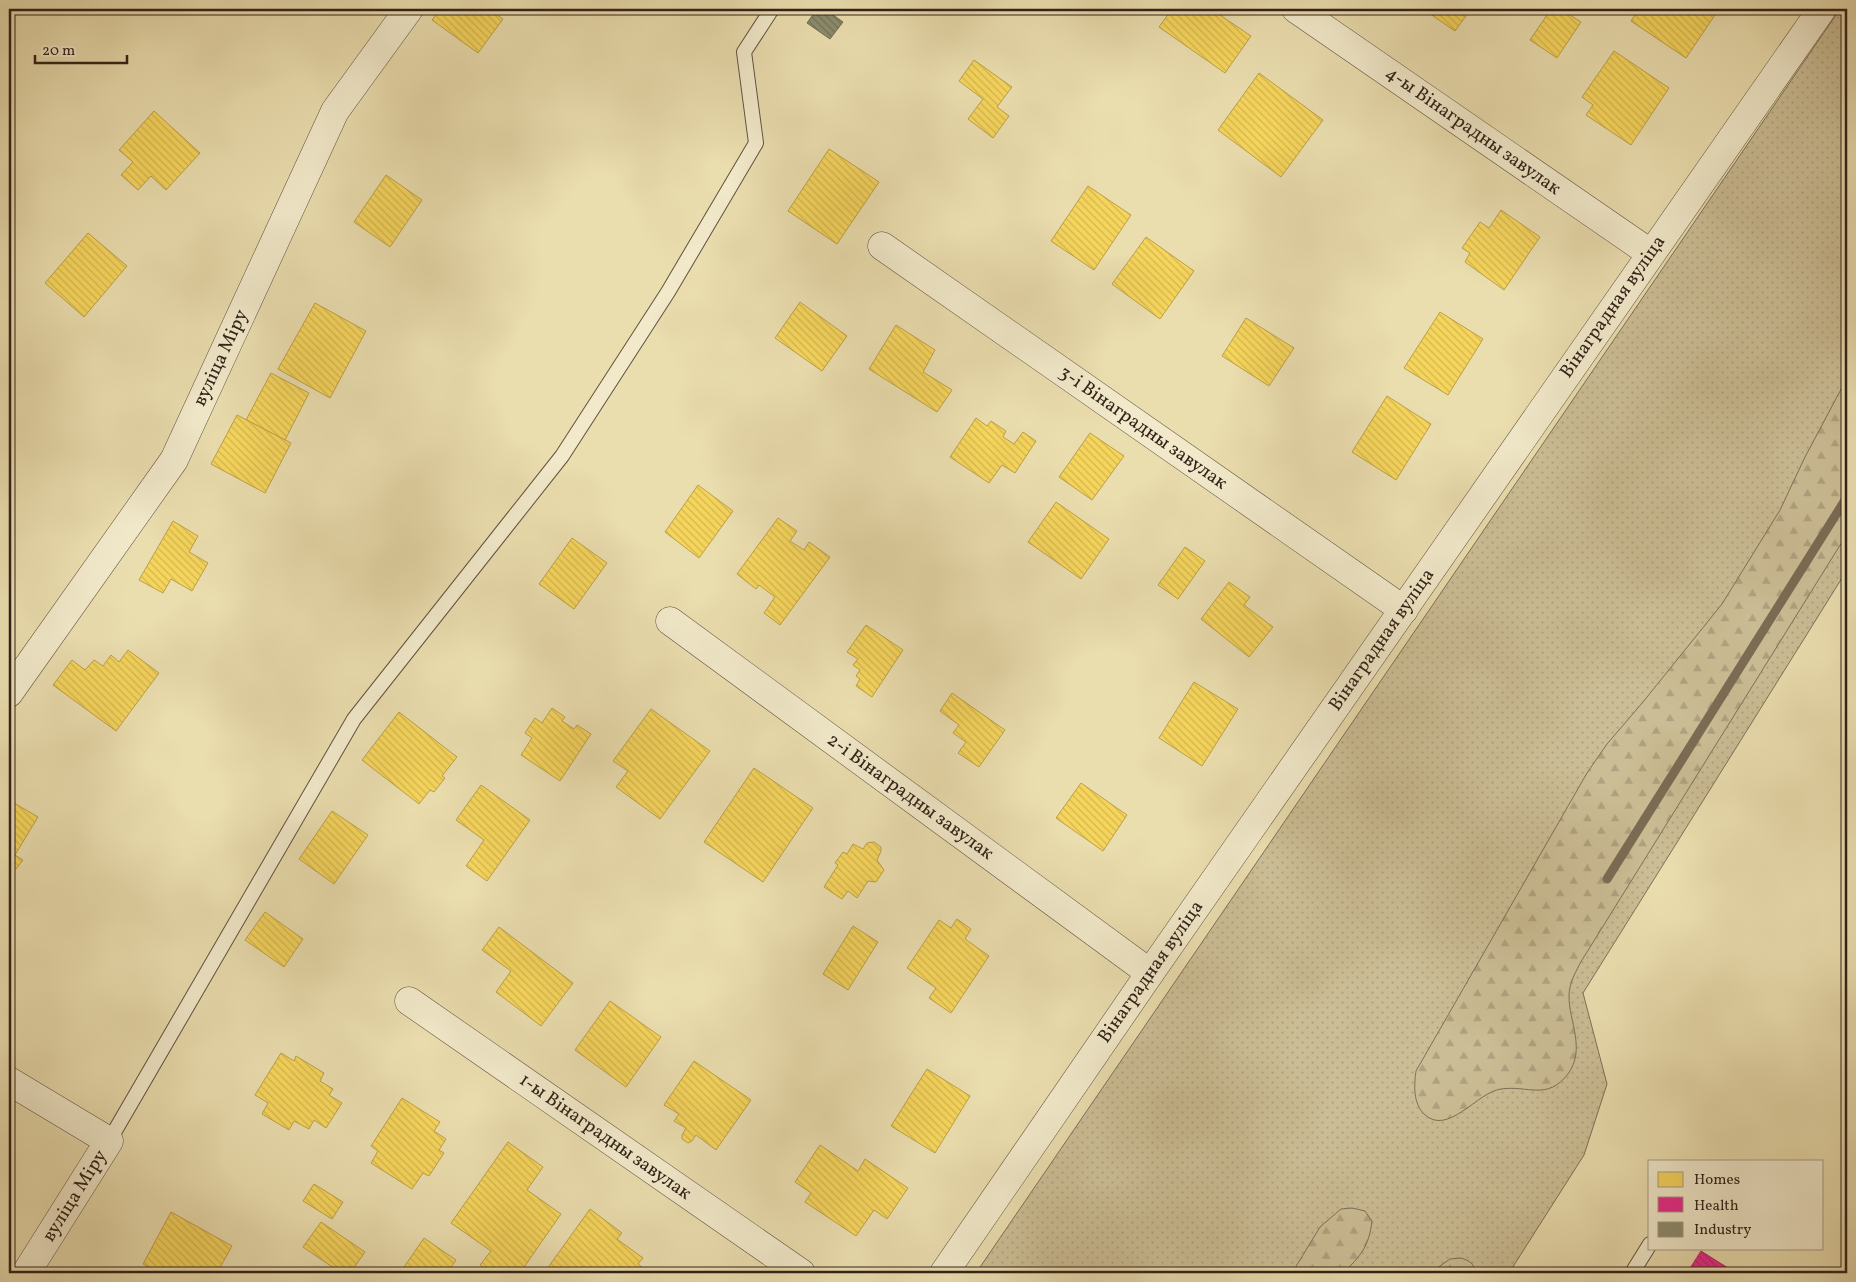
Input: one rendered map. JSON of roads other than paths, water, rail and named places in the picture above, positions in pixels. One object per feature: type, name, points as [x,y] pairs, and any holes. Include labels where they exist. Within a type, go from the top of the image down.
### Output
[{"type":"street","name":"вуліца Міру","points":[[9,693],[174,460],[335,112],[409,9]]},
{"type":"street","name":"4-ы Вінаградны завулак","points":[[1296,9],[1650,253]]},
{"type":"street","name":"Вінаградная вуліца","points":[[944,1273],[1650,253],[1822,9]]},
{"type":"street","name":"3-і Вінаградны завулак","points":[[882,246],[1404,610]]},
{"type":"street","name":"2-і Вінаградны завулак","points":[[670,621],[1150,973]]},
{"type":"street","name":"1-ы Вінаградны завулак","points":[[410,1001],[801,1273]]},
{"type":"street","name":"вуліца Міру","points":[[9,1081],[110,1141],[26,1273]]},
{"type":"lane","points":[[110,1141],[354,720],[562,456],[673,284],[756,142],[744,52],[772,9]]},
{"type":"lane","points":[[1632,1273],[1648,1247]]},
{"type":"waterway","points":[[1607,879],[1847,497]]}]
